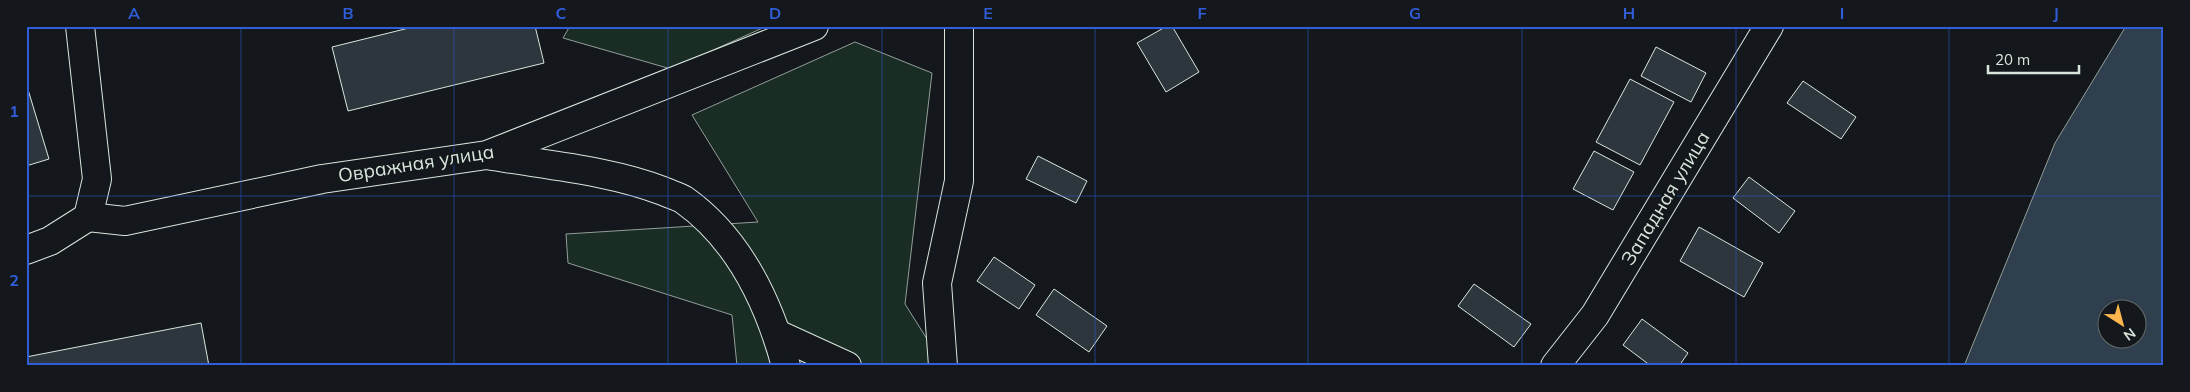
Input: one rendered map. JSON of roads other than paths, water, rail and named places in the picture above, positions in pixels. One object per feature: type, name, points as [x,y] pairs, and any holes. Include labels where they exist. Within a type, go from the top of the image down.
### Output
[{"type":"street","points":[[26,250],[50,241],[88,217],[97,179],[80,26]]},
{"type":"street","name":"Овражная улица","points":[[88,217],[125,221],[322,179],[487,155],[814,26]]},
{"type":"street","points":[[943,366],[937,283],[959,181],[959,26]]},
{"type":"street","name":"Западная улица","points":[[1555,366],[1595,316],[1769,26]]},
{"type":"street","points":[[487,155],[641,183],[683,200],[716,228],[753,277],[777,334],[786,366]]},
{"type":"street","points":[[777,334],[847,366]]},
{"type":"water","points":[[2126,26],[2164,26],[2164,366],[1964,366],[2055,143]]}]
